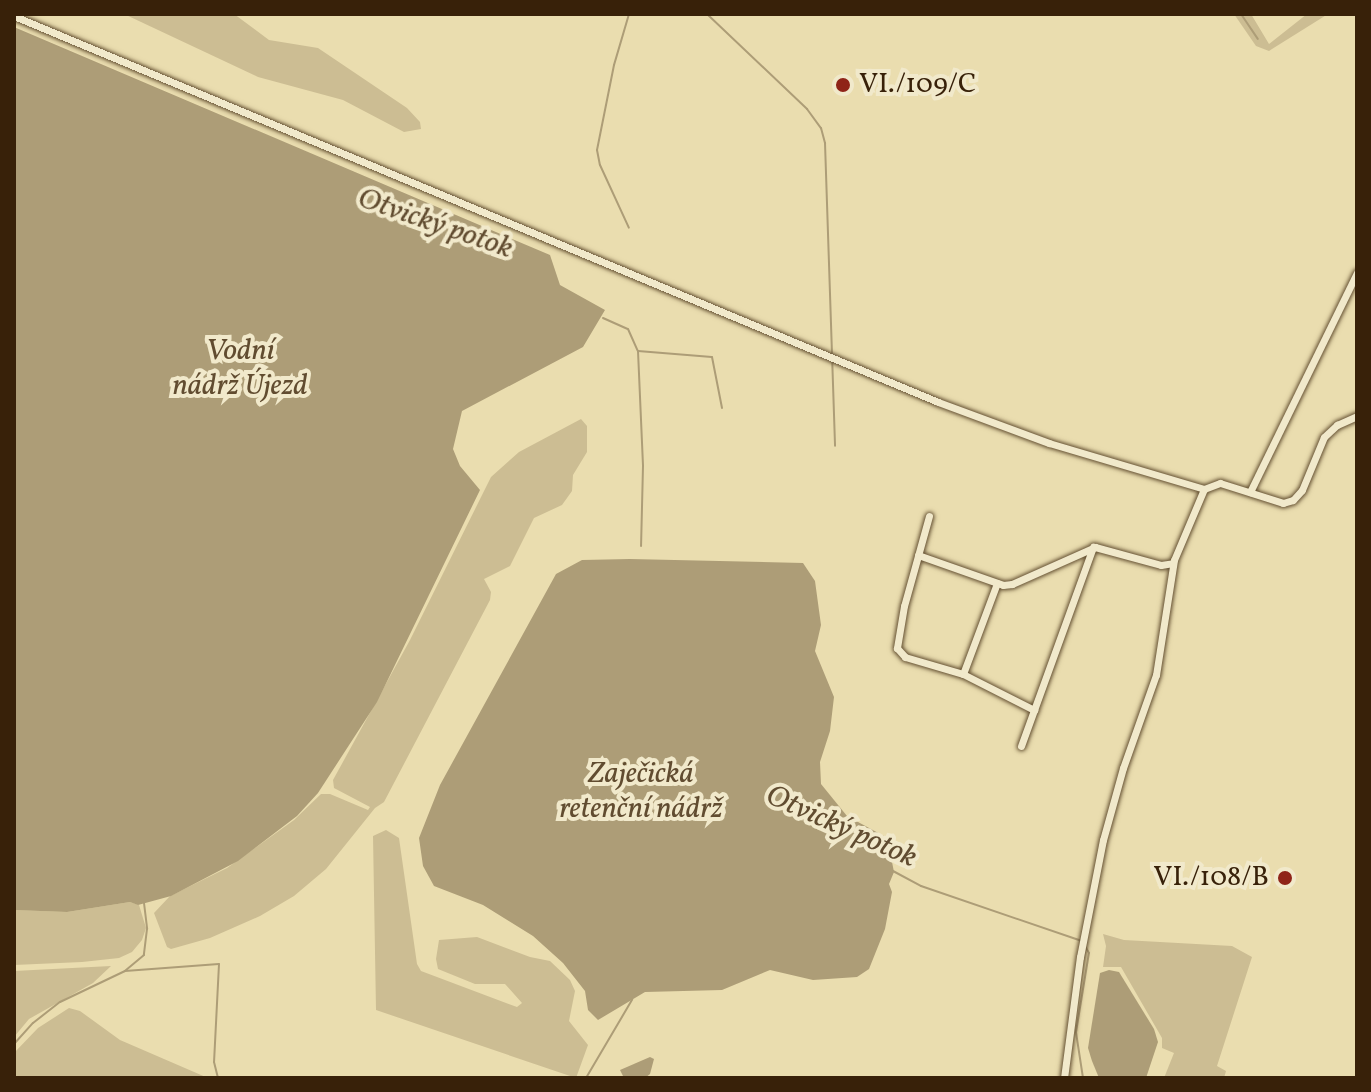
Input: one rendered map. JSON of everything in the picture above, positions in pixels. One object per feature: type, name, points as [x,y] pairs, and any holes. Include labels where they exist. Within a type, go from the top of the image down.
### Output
[{"type":"street","points":[[14,16],[938,402],[1049,443],[1204,489],[1220,483],[1279,503],[1293,500],[1302,490],[1324,437],[1337,425],[1357,416]]},
{"type":"street","points":[[1250,492],[1357,273]]},
{"type":"street","points":[[1064,1078],[1084,937],[1119,783],[1156,675],[1173,563],[1204,489]]},
{"type":"street","points":[[929,516],[904,606],[897,648],[905,657],[963,674],[1034,710]]},
{"type":"street","points":[[918,555],[997,583],[1012,584],[1093,547],[1161,565],[1173,563]]},
{"type":"street","points":[[1021,746],[1093,547]]},
{"type":"street","points":[[963,674],[997,583]]},
{"type":"shaded area","points":[[124,14],[234,14],[269,40],[318,48],[407,108],[420,122],[421,129],[404,132],[343,100],[258,77]]},
{"type":"shaded area","points":[[1234,14],[1251,14],[1269,44],[1307,14],[1328,14],[1269,51],[1256,46]]},
{"type":"shaded area","points":[[581,419],[587,426],[587,452],[573,475],[572,491],[562,505],[534,518],[510,566],[484,579],[491,592],[490,600],[384,802],[375,808],[326,869],[294,896],[260,916],[210,938],[171,949],[167,947],[154,913],[170,896],[227,868],[294,820],[321,794],[330,794],[368,810],[370,807],[334,788],[333,780],[410,640],[491,477],[519,452]]},
{"type":"shaded area","points":[[386,830],[399,838],[417,964],[421,971],[517,1007],[522,1003],[505,984],[475,984],[438,969],[439,940],[477,937],[530,957],[550,961],[570,980],[575,991],[569,1021],[588,1045],[576,1078],[376,1010],[373,836]]},
{"type":"shaded area","points":[[130,902],[139,905],[146,928],[142,940],[132,952],[119,958],[14,965],[14,910],[67,912]]},
{"type":"shaded area","points":[[1103,934],[1124,940],[1232,946],[1252,957],[1217,1066],[1226,1071],[1224,1078],[1164,1078],[1174,1053],[1162,1048],[1162,1038],[1121,967],[1103,967],[1106,946]]},
{"type":"shaded area","points":[[111,966],[93,983],[29,1019],[14,1037],[14,971]]},
{"type":"shaded area","points":[[69,1008],[80,1011],[120,1040],[208,1078],[14,1078],[14,1053],[38,1028]]},
{"type":"water","name":"Vodní nádrž Újezd","points":[[14,27],[550,255],[560,285],[605,310],[583,347],[462,411],[453,449],[460,466],[480,490],[377,702],[318,793],[297,816],[238,861],[171,896],[138,905],[130,902],[67,912],[14,910]]},
{"type":"water","name":"Zaječická retenční nádrž","points":[[582,560],[803,563],[815,581],[821,625],[815,651],[834,697],[830,731],[820,762],[821,784],[847,816],[904,847],[891,857],[894,872],[889,884],[892,892],[885,929],[869,969],[857,977],[813,980],[770,970],[722,990],[645,992],[598,1020],[588,1010],[585,991],[563,963],[533,936],[483,905],[434,886],[423,866],[419,838],[440,785],[556,574]]},
{"type":"water","points":[[1109,970],[1119,972],[1154,1029],[1158,1042],[1146,1078],[1099,1078],[1092,1061],[1088,1048],[1100,973]]},
{"type":"water","points":[[650,1057],[654,1059],[650,1074],[645,1078],[624,1078],[620,1070]]},
{"type":"waterway","points":[[629,14],[614,65],[597,150],[600,165],[629,228]]},
{"type":"waterway","points":[[707,14],[807,109],[821,128],[825,143],[835,446]]},
{"type":"waterway","points":[[1241,14],[1258,39]]},
{"type":"waterway","name":"Otvický potok","points":[[603,318],[628,329],[638,351],[643,466],[641,546]]},
{"type":"waterway","points":[[638,351],[712,357],[722,408]]},
{"type":"waterway","name":"Otvický potok","points":[[893,871],[921,886],[1082,941]]},
{"type":"waterway","points":[[144,903],[147,929],[144,955],[125,971],[219,964],[214,1062],[218,1078]]},
{"type":"waterway","name":"Otvický potok","points":[[1083,1078],[1076,1032],[1089,953],[1085,946]]},
{"type":"waterway","points":[[14,1044],[33,1023],[60,1002],[125,971]]},
{"type":"waterway","points":[[586,1078],[632,1000]]},
{"type":"place","name":"VI./109/C","points":[[843,85]]},
{"type":"place","name":"VI./108/B","points":[[1285,878]]}]
